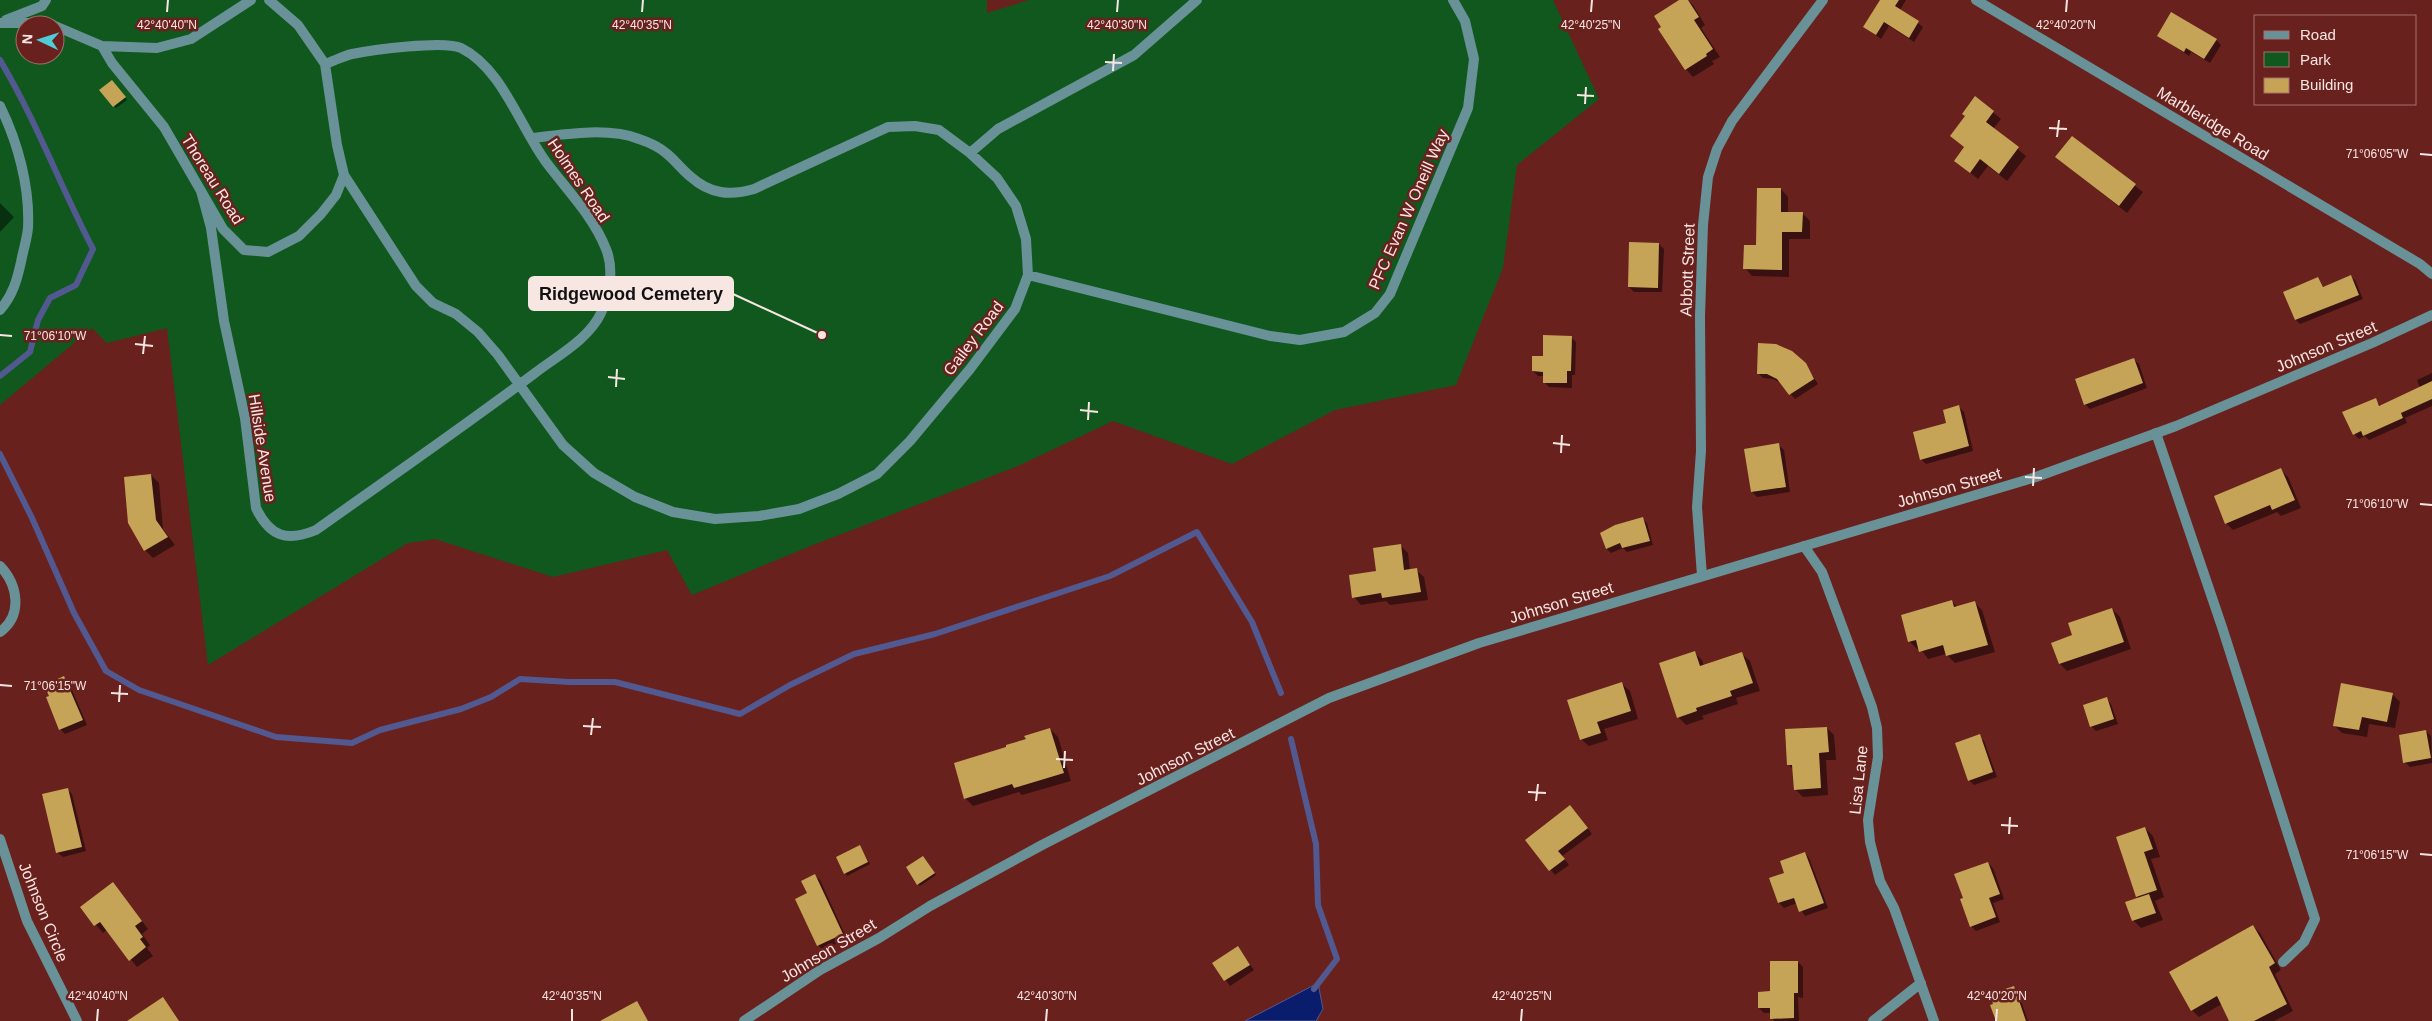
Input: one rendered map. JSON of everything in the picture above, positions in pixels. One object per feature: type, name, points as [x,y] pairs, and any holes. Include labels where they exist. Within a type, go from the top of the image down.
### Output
[{"type":"street","points":[[0,23],[42,6],[46,0]]},
{"type":"street","points":[[65,30],[102,46],[157,48],[191,39],[251,0]]},
{"type":"street","points":[[270,0],[298,25],[325,64],[337,145],[344,175],[416,286],[433,303],[456,314],[478,332],[519,385]]},
{"type":"street","points":[[970,153],[998,129],[1134,55],[1197,0]]},
{"type":"street","name":"PFC Evan W Oneill Way","points":[[1028,275],[1270,336],[1300,340],[1344,332],[1375,313],[1390,294],[1468,108],[1474,59],[1465,21],[1453,0]]},
{"type":"street","name":"Abbott Street","points":[[1702,576],[1697,507],[1701,451],[1700,316],[1703,225],[1708,177],[1717,149],[1732,121],[1823,0]]},
{"type":"street","name":"Marbleridge Road","points":[[1976,0],[2372,235],[2420,264],[2432,274]]},
{"type":"street","points":[[0,23],[15,23]]},
{"type":"street","name":"Holmes Road","points":[[325,64],[350,54],[439,44],[460,47],[479,60],[503,91],[545,160],[585,211],[607,250],[611,276],[601,314],[585,335],[519,385]]},
{"type":"street","name":"Thoreau Road","points":[[102,46],[112,63],[164,128],[223,229],[244,250],[268,252],[299,236],[321,214],[336,194],[344,175]]},
{"type":"street","points":[[0,106],[8,122],[25,178],[28,229],[15,285],[10,298],[0,310]]},
{"type":"street","name":"Gailey Road","points":[[519,385],[562,445],[594,473],[635,497],[673,512],[715,519],[758,516],[799,509],[838,494],[877,474],[910,441],[970,368],[1015,309],[1028,275],[1026,239],[1016,206],[996,178],[970,153],[939,130],[915,126],[888,128],[754,189],[737,194],[714,192],[691,178],[666,152],[638,138],[610,134],[568,133],[533,138]]},
{"type":"street","name":"Hillside Avenue","points":[[201,191],[211,228],[224,321],[245,418],[256,508],[262,520],[278,535],[298,537],[316,530],[519,385]]},
{"type":"street","name":"Johnson Street","points":[[744,1021],[820,970],[880,938],[930,906],[1042,845],[1329,698],[1479,643],[2036,477],[2156,433],[2336,358],[2432,315]]},
{"type":"street","points":[[2156,433],[2222,626],[2315,919],[2304,942],[2283,962]]},
{"type":"street","name":"Lisa Lane","points":[[1804,546],[1822,572],[1872,708],[1877,728],[1878,757],[1868,820],[1870,842],[1880,881],[1894,908],[1934,1021]]},
{"type":"street","points":[[0,566],[10,578],[15,591],[16,605],[11,619],[0,632]]},
{"type":"street","name":"Johnson Circle","points":[[0,839],[28,921],[77,1021]]},
{"type":"street","points":[[1873,1021],[1922,983]]},
{"type":"green space","points":[[0,0],[987,0],[987,13],[1029,0],[1553,0],[1599,99],[1517,165],[1503,268],[1456,385],[1335,410],[1232,464],[1113,421],[1018,466],[813,545],[692,595],[667,550],[553,577],[435,539],[408,543],[208,665],[167,328],[107,343],[92,328],[0,405]]},
{"type":"shaded area","points":[[1318,983],[1323,1009],[1316,1021],[1245,1021]]},
{"type":"building","points":[[1679,0],[1688,0],[1699,17],[1694,20],[1713,49],[1706,54],[1707,56],[1685,70],[1658,29],[1661,27],[1654,16]]},
{"type":"building","points":[[1880,0],[1899,0],[1895,6],[1919,21],[1909,38],[1884,22],[1876,35],[1863,27]]},
{"type":"building","points":[[2171,12],[2217,39],[2204,59],[2186,48],[2184,52],[2157,36]]},
{"type":"building","points":[[112,80],[126,97],[113,107],[99,90]]},
{"type":"building","points":[[1975,96],[1994,111],[1986,122],[2019,147],[1999,174],[1980,159],[1970,173],[1954,161],[1964,147],[1950,136],[1965,116],[1962,114]]},
{"type":"building","points":[[2072,136],[2136,184],[2119,206],[2055,157]]},
{"type":"building","points":[[1757,188],[1781,188],[1781,212],[1803,212],[1802,232],[1782,232],[1782,270],[1743,269],[1744,245],[1756,245]]},
{"type":"building","points":[[1629,242],[1659,243],[1658,288],[1628,287]]},
{"type":"building","points":[[2351,275],[2359,295],[2295,320],[2283,292],[2318,277],[2323,287]]},
{"type":"building","points":[[1543,335],[1572,336],[1571,371],[1567,371],[1567,383],[1543,383],[1543,372],[1532,371],[1532,356],[1543,356]]},
{"type":"building","points":[[1758,343],[1776,344],[1792,351],[1806,363],[1814,379],[1789,395],[1777,379],[1767,374],[1757,374]]},
{"type":"building","points":[[2134,358],[2143,383],[2084,405],[2075,379]]},
{"type":"building","points":[[2432,381],[2432,399],[2401,413],[2403,418],[2363,436],[2361,431],[2353,435],[2342,412],[2376,398],[2379,406]]},
{"type":"building","points":[[1959,405],[1969,446],[1920,460],[1913,432],[1946,423],[1943,410]]},
{"type":"building","points":[[1779,443],[1786,487],[1751,492],[1744,449]]},
{"type":"building","points":[[2281,468],[2295,500],[2272,510],[2270,505],[2225,524],[2214,496]]},
{"type":"building","points":[[151,474],[156,520],[168,537],[144,551],[128,523],[124,477]]},
{"type":"building","points":[[1643,517],[1650,541],[1622,548],[1620,543],[1606,549],[1600,533],[1615,525]]},
{"type":"building","points":[[1401,544],[1404,570],[1417,568],[1421,592],[1382,598],[1381,593],[1352,598],[1349,575],[1376,571],[1373,548]]},
{"type":"building","points":[[1952,600],[1954,607],[1975,601],[1988,645],[1946,656],[1943,645],[1919,652],[1916,640],[1908,642],[1901,615]]},
{"type":"building","points":[[2112,608],[2124,642],[2059,664],[2051,643],[2072,635],[2068,623]]},
{"type":"building","points":[[1695,651],[1700,666],[1742,652],[1753,683],[1730,691],[1732,696],[1696,708],[1697,711],[1677,718],[1659,663]]},
{"type":"building","points":[[64,676],[83,720],[59,730],[46,697],[49,696],[44,685]]},
{"type":"building","points":[[1622,682],[1631,711],[1597,722],[1601,733],[1580,740],[1567,700]]},
{"type":"building","points":[[2341,683],[2393,693],[2387,722],[2362,717],[2359,730],[2333,726]]},
{"type":"building","points":[[2107,697],[2114,719],[2090,727],[2083,705]]},
{"type":"building","points":[[1827,727],[1829,752],[1819,753],[1821,788],[1794,790],[1792,765],[1787,765],[1785,729]]},
{"type":"building","points":[[1050,728],[1064,773],[1014,788],[1012,784],[964,799],[954,763],[1006,747],[1006,745],[1026,739],[1024,736]]},
{"type":"building","points":[[2426,730],[2431,758],[2403,763],[2399,735]]},
{"type":"building","points":[[1980,734],[1993,772],[1968,781],[1955,743]]},
{"type":"building","points":[[68,788],[82,847],[56,853],[42,794]]},
{"type":"building","points":[[1570,805],[1588,828],[1558,851],[1565,859],[1549,871],[1525,840]]},
{"type":"building","points":[[2145,827],[2153,849],[2144,852],[2157,890],[2136,897],[2116,837]]},
{"type":"building","points":[[860,845],[868,862],[844,874],[836,857]]},
{"type":"building","points":[[1805,852],[1824,903],[1799,912],[1794,898],[1778,903],[1769,878],[1784,873],[1780,861]]},
{"type":"building","points":[[923,856],[935,873],[917,885],[906,867]]},
{"type":"building","points":[[1988,862],[2000,894],[1989,898],[1996,917],[1970,927],[1960,899],[1963,898],[1954,874]]},
{"type":"building","points":[[815,874],[843,934],[817,946],[795,899],[807,893],[801,881]]},
{"type":"building","points":[[113,882],[142,921],[135,926],[143,937],[140,939],[146,947],[129,961],[100,922],[94,926],[80,907]]},
{"type":"building","points":[[2149,894],[2156,913],[2132,921],[2125,902]]},
{"type":"building","points":[[2253,925],[2275,963],[2269,967],[2287,1004],[2254,1021],[2229,1021],[2217,996],[2191,1011],[2169,972]]},
{"type":"building","points":[[1238,946],[1250,965],[1224,981],[1212,963]]},
{"type":"building","points":[[1770,961],[1798,961],[1798,993],[1794,993],[1794,1018],[1770,1019],[1770,1008],[1758,1008],[1758,992],[1770,991]]},
{"type":"building","points":[[2014,986],[2026,1021],[1996,1021],[1990,1005],[1993,1004],[1990,994]]},
{"type":"building","points":[[163,997],[179,1021],[127,1021]]},
{"type":"building","points":[[637,1001],[648,1021],[600,1021]]},
{"type":"waterway","points":[[0,60],[37,130],[93,249],[76,285],[50,298],[38,320],[30,352],[0,376]]},
{"type":"waterway","points":[[0,454],[32,518],[74,613],[106,671],[139,690],[276,737],[352,743],[380,730],[461,709],[491,697],[520,679],[615,682],[740,714],[790,685],[854,654],[935,634],[1110,576],[1197,532],[1252,622],[1281,693]]},
{"type":"waterway","points":[[1291,739],[1316,844],[1318,905],[1337,959],[1314,989]]},
{"type":"place","name":"Ridgewood Cemetery","points":[[822,335]]}]
